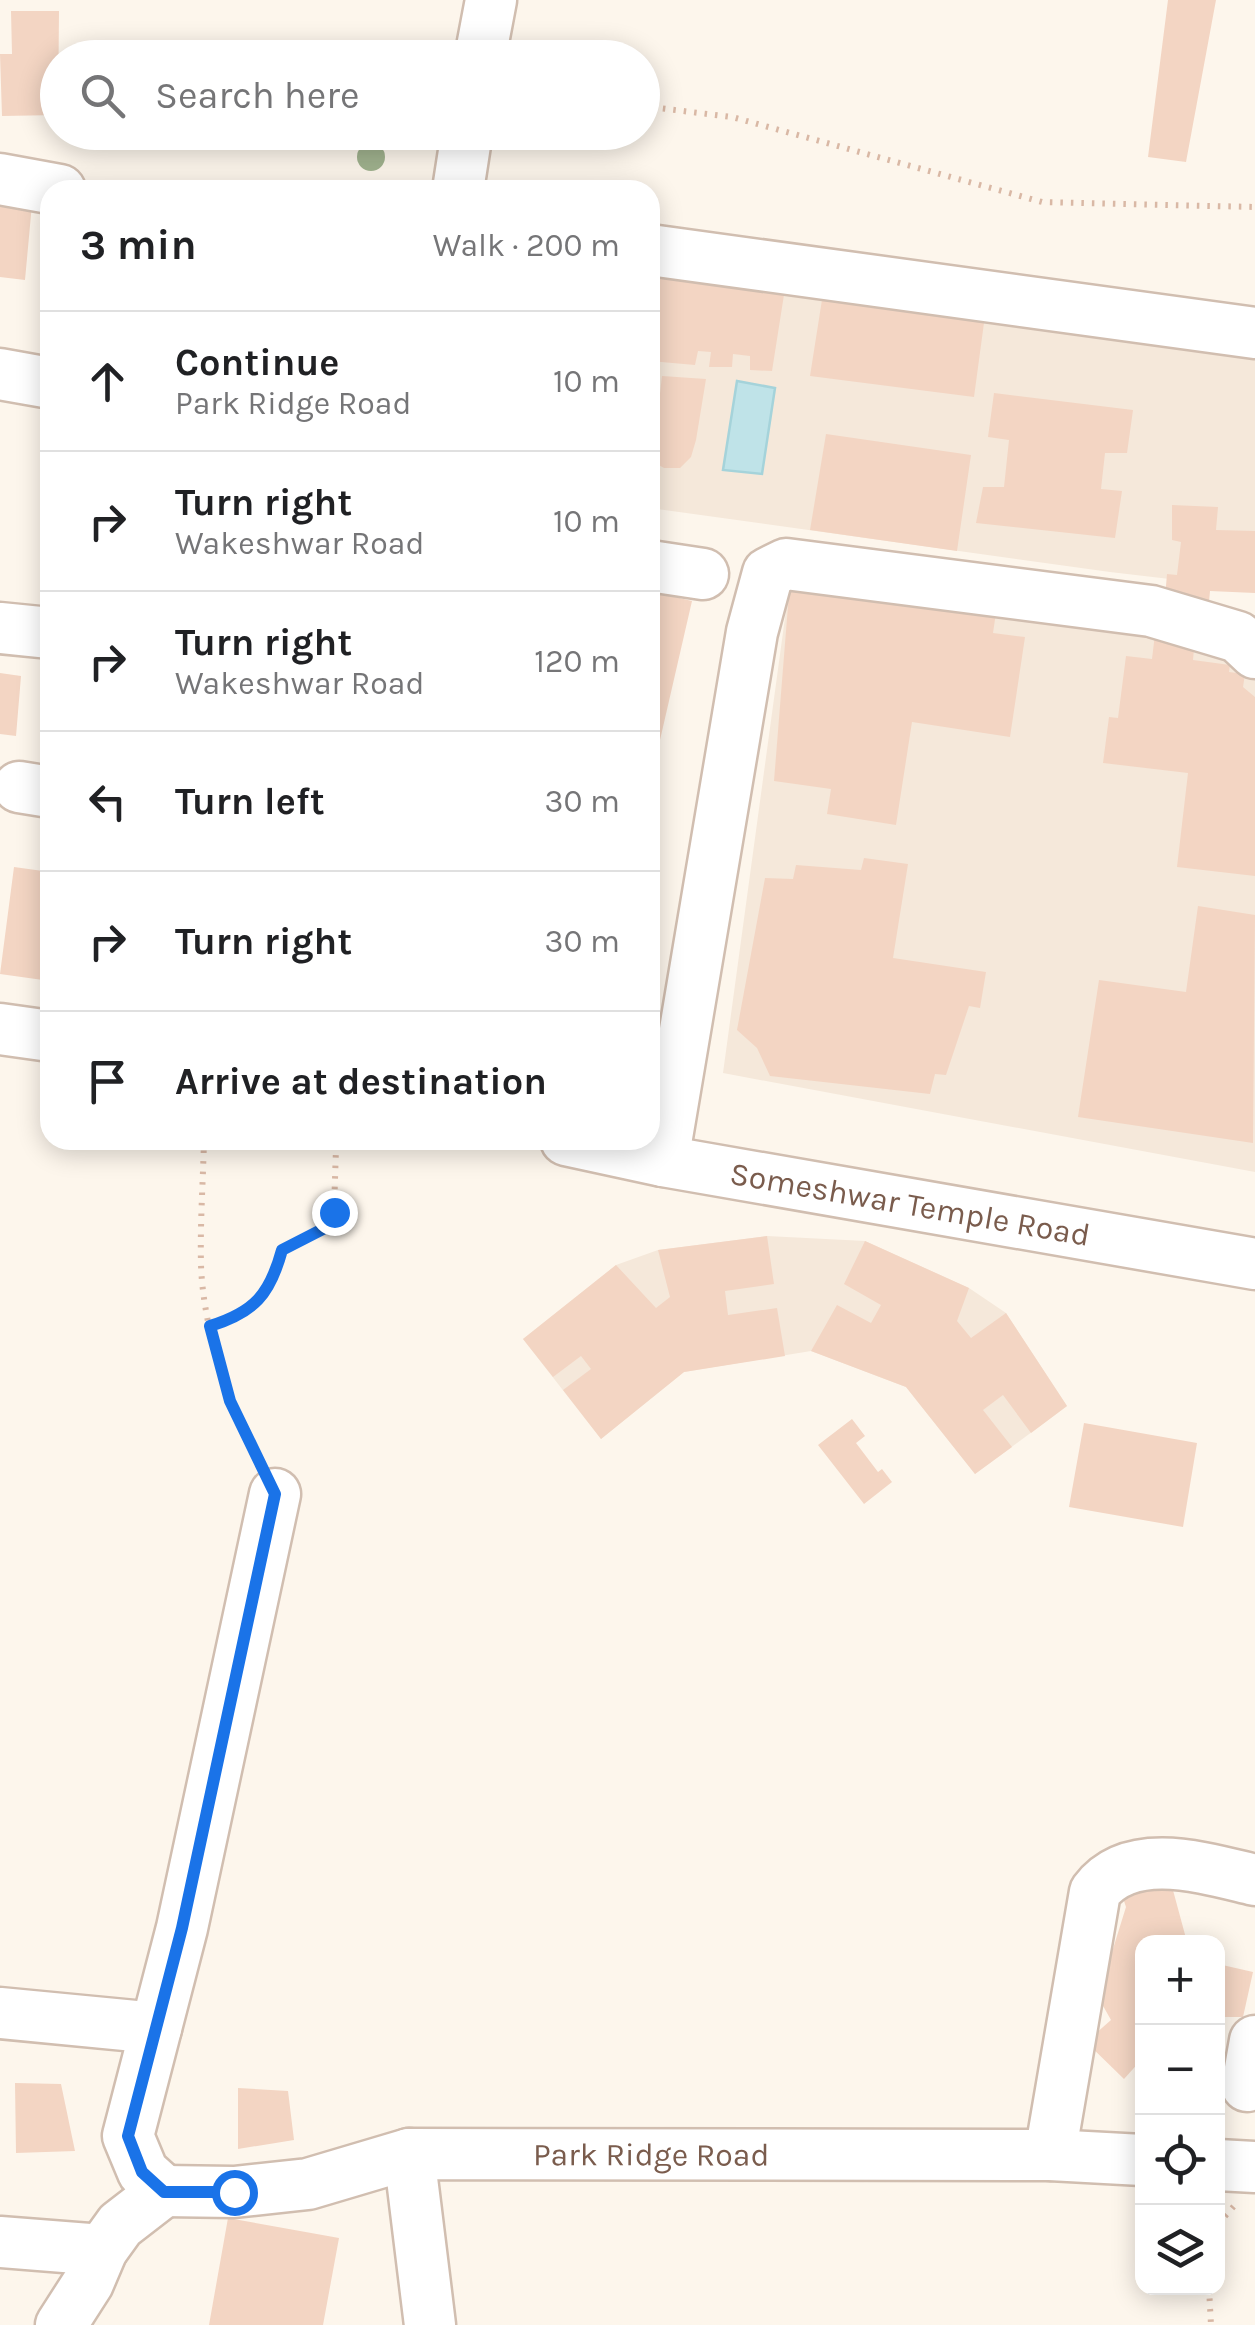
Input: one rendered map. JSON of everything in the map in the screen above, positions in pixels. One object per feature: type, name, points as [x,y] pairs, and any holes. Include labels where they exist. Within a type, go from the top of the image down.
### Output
[{"type":"street","points":[[483,40],[491,0]]},
{"type":"street","points":[[460,180],[464,150]]},
{"type":"street","points":[[0,180],[40,187]]},
{"type":"street","points":[[660,251],[1255,333]]},
{"type":"street","points":[[0,374],[40,381]]},
{"type":"street","points":[[664,1161],[752,632],[768,573],[786,564],[1151,611],[1238,637],[1255,653]]},
{"type":"street","points":[[660,568],[703,574]]},
{"type":"street","points":[[0,628],[40,632]]},
{"type":"street","points":[[0,1028],[40,1034]]},
{"type":"street","name":"Someshwar Temple Road","points":[[613,1150],[1255,1264]]},
{"type":"street","points":[[61,2325],[99,2286],[120,2226],[164,2192],[142,2172],[128,2136],[186,1909],[275,1494]]},
{"type":"street","points":[[1050,2155],[1096,1892],[1104,1881],[1147,1866],[1179,1864],[1255,1880]]},
{"type":"street","points":[[0,2013],[156,2028]]},
{"type":"street","points":[[410,2154],[430,2325]]},
{"type":"street","name":"Park Ridge Road","points":[[164,2192],[234,2192],[308,2184],[410,2154],[1050,2155],[1135,2160]]},
{"type":"street","points":[[1225,2165],[1255,2167]]},
{"type":"street","points":[[0,2242],[99,2286]]},
{"type":"path","points":[[660,108],[732,117],[1042,202],[1255,206]]},
{"type":"path","points":[[204,1150],[201,1269],[210,1326],[230,1401],[275,1494]]},
{"type":"path","points":[[210,1326],[236,1318],[260,1298],[274,1281],[282,1250],[323,1229],[334,1212],[336,1150]]},
{"type":"path","points":[[1208,2295],[1210,2325]]},
{"type":"shaded area","points":[[660,265],[1255,340],[1255,589],[660,509]]},
{"type":"shaded area","points":[[790,581],[1236,641],[1255,672],[1255,1172],[723,1073]]},
{"type":"shaded area","points":[[767,1236],[865,1241],[969,1288],[1006,1313],[1067,1406],[975,1474],[906,1387],[811,1351],[684,1372],[601,1439],[523,1339],[616,1265],[658,1250]]},
{"type":"water","points":[[737,381],[775,388],[762,474],[723,470]]},
{"type":"building","points":[[1168,0],[1216,0],[1186,162],[1148,157]]},
{"type":"building","points":[[11,11],[59,11],[59,40],[40,40],[40,115],[2,116],[0,54],[12,54]]},
{"type":"building","points":[[0,197],[32,204],[25,280],[0,277]]},
{"type":"building","points":[[660,265],[786,282],[772,371],[750,370],[750,356],[733,354],[732,367],[709,367],[711,352],[698,351],[695,365],[660,362]]},
{"type":"building","points":[[824,287],[871,293],[869,307],[933,314],[934,302],[986,308],[974,397],[810,376]]},
{"type":"building","points":[[662,376],[706,379],[696,440],[691,457],[680,468],[660,466]]},
{"type":"building","points":[[994,393],[1133,410],[1127,453],[1105,453],[1101,489],[1122,491],[1115,538],[976,523],[983,487],[1004,487],[1009,440],[988,437]]},
{"type":"building","points":[[826,434],[971,455],[957,551],[810,530]]},
{"type":"building","points":[[1172,505],[1218,507],[1216,530],[1255,531],[1255,593],[1210,591],[1208,613],[1164,610],[1167,574],[1177,575],[1181,542],[1172,540]]},
{"type":"building","points":[[790,581],[998,599],[993,633],[1025,637],[1010,737],[912,722],[896,825],[827,814],[831,789],[774,781]]},
{"type":"building","points":[[660,593],[692,601],[660,740]]},
{"type":"building","points":[[1155,634],[1195,638],[1193,660],[1230,665],[1229,672],[1245,674],[1243,687],[1255,697],[1255,876],[1177,867],[1188,773],[1103,763],[1109,717],[1118,718],[1126,656],[1152,659]]},
{"type":"building","points":[[0,673],[21,676],[16,736],[0,734]]},
{"type":"building","points":[[864,858],[908,864],[893,958],[986,972],[980,1008],[969,1006],[946,1075],[935,1074],[930,1094],[770,1076],[757,1048],[737,1030],[765,878],[793,879],[796,865],[861,870]]},
{"type":"building","points":[[14,867],[40,871],[40,980],[0,974]]},
{"type":"building","points":[[1198,906],[1255,915],[1253,1143],[1078,1117],[1099,980],[1186,992]]},
{"type":"building","points":[[660,1019],[666,1020],[660,1049]]},
{"type":"building","points":[[767,1236],[774,1284],[725,1291],[728,1315],[777,1308],[785,1356],[684,1372],[601,1439],[563,1390],[591,1369],[581,1356],[553,1377],[523,1339],[616,1265],[656,1308],[670,1297],[658,1250]]},
{"type":"building","points":[[865,1241],[969,1288],[957,1321],[971,1338],[1006,1313],[1067,1406],[1031,1433],[1003,1395],[983,1410],[1012,1447],[975,1474],[906,1387],[811,1351],[837,1305],[871,1323],[881,1305],[844,1284]]},
{"type":"building","points":[[852,1419],[865,1436],[856,1443],[878,1472],[882,1469],[892,1482],[864,1504],[818,1445]]},
{"type":"building","points":[[1084,1423],[1197,1443],[1183,1527],[1069,1507]]},
{"type":"building","points":[[1167,1868],[1185,1935],[1135,1935],[1135,2067],[1124,2079],[1086,2042],[1111,2020],[1098,1997],[1126,1907],[1119,1886]]},
{"type":"building","points":[[1225,1966],[1253,1972],[1243,2017],[1225,2017]]},
{"type":"building","points":[[15,2083],[61,2084],[75,2151],[16,2153]]},
{"type":"building","points":[[238,2088],[288,2091],[294,2140],[238,2149]]},
{"type":"building","points":[[228,2218],[339,2238],[323,2325],[209,2325]]},
{"type":"route","points":[[234,2192],[164,2192],[142,2172],[128,2136],[182,1928],[275,1494],[230,1401],[210,1326],[236,1318],[260,1298],[274,1281],[282,1250],[323,1229],[334,1212]]}]
